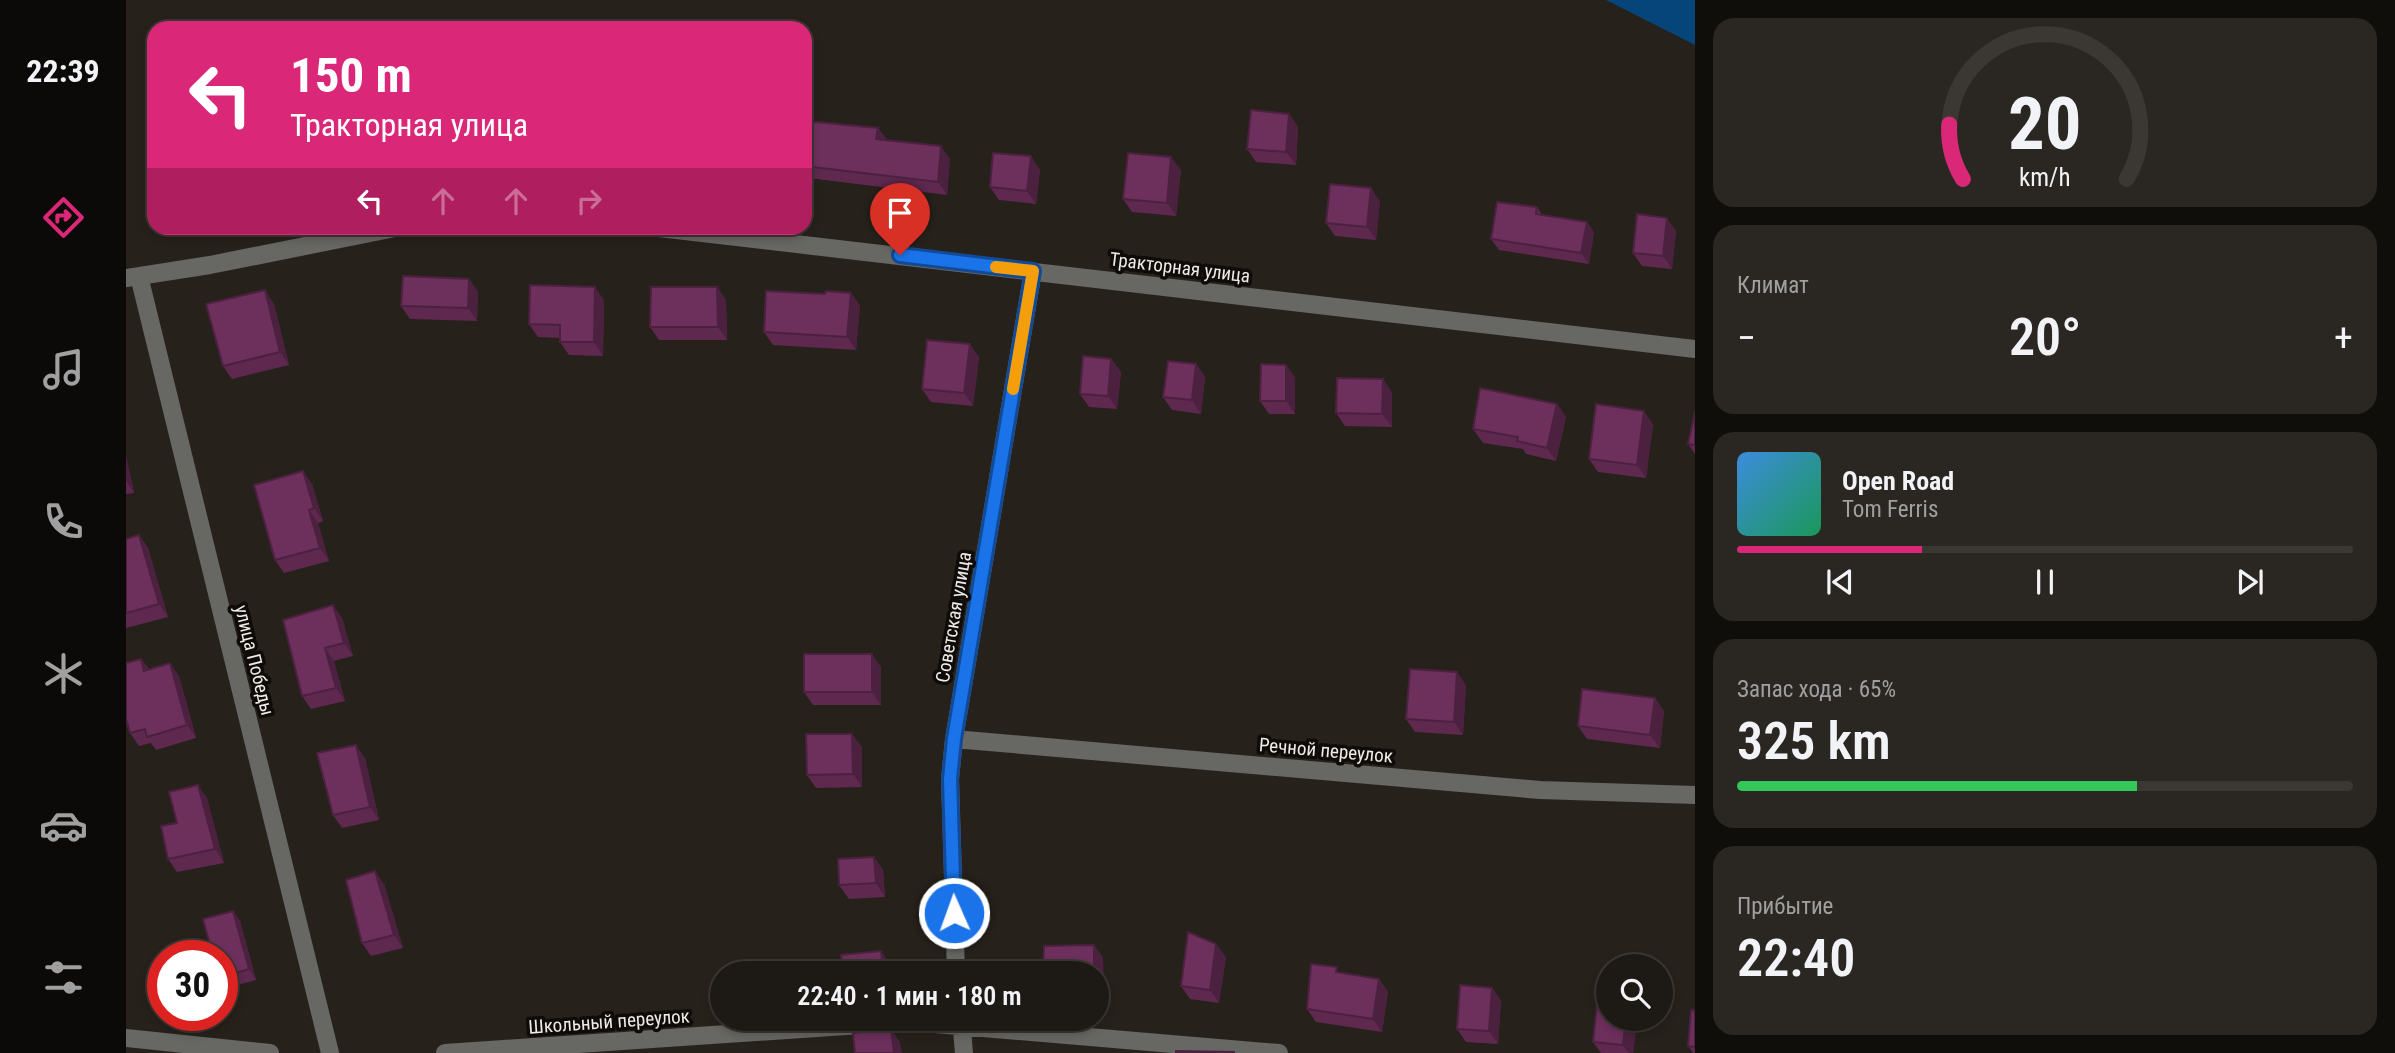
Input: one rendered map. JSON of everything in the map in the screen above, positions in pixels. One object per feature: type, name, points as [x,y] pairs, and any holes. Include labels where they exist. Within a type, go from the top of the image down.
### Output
[{"type":"street","points":[[133,277],[358,235]]},
{"type":"street","name":"Тракторная улица","points":[[720,235],[1695,349]]},
{"type":"street","name":"Советская улица","points":[[956,961],[950,779],[954,739],[1033,271]]},
{"type":"street","name":"улица Победы","points":[[133,277],[330,1053]]},
{"type":"street","name":"Речной переулок","points":[[954,739],[1540,790],[1695,795]]},
{"type":"street","name":"Школьный переулок","points":[[445,1053],[771,1031]]},
{"type":"street","points":[[962,1031],[964,1053]]},
{"type":"street","name":"Школьный переулок","points":[[1053,1031],[1279,1053]]},
{"type":"street","points":[[126,1038],[270,1053]]},
{"type":"water","points":[[1606,0],[1695,0],[1695,45]]},
{"type":"building","points":[[1251,110],[1289,114],[1286,152],[1247,149]]},
{"type":"building","points":[[812,122],[878,128],[876,139],[941,146],[938,182],[812,167]]},
{"type":"building","points":[[993,153],[1031,156],[1027,191],[990,187]]},
{"type":"building","points":[[1128,153],[1171,157],[1167,203],[1123,199]]},
{"type":"building","points":[[1330,184],[1371,188],[1367,227],[1326,223]]},
{"type":"building","points":[[1497,202],[1537,207],[1536,214],[1587,222],[1581,253],[1491,239]]},
{"type":"building","points":[[1637,214],[1667,218],[1663,256],[1633,253]]},
{"type":"building","points":[[403,276],[469,279],[468,308],[401,306]]},
{"type":"building","points":[[530,285],[595,287],[594,342],[560,342],[560,325],[529,324]]},
{"type":"building","points":[[651,287],[717,287],[718,327],[650,327]]},
{"type":"building","points":[[265,290],[280,352],[223,366],[206,304]]},
{"type":"building","points":[[766,291],[851,293],[847,337],[764,332]]},
{"type":"building","points":[[927,340],[970,344],[964,393],[922,389]]},
{"type":"building","points":[[1083,356],[1111,359],[1108,396],[1080,394]]},
{"type":"building","points":[[1168,361],[1196,364],[1192,400],[1163,397]]},
{"type":"building","points":[[1261,364],[1286,365],[1286,401],[1260,401]]},
{"type":"building","points":[[1337,378],[1383,379],[1382,414],[1336,413]]},
{"type":"building","points":[[1480,388],[1557,404],[1547,448],[1517,441],[1518,437],[1473,429]]},
{"type":"building","points":[[1596,404],[1644,411],[1637,465],[1589,459]]},
{"type":"building","points":[[1695,412],[1695,445],[1688,444]]},
{"type":"building","points":[[303,471],[314,508],[309,510],[320,548],[275,560],[254,485]]},
{"type":"building","points":[[139,535],[159,604],[126,613],[126,539]]},
{"type":"building","points":[[333,605],[344,643],[325,648],[336,688],[302,696],[283,620]]},
{"type":"building","points":[[804,654],[872,654],[872,692],[804,692]]},
{"type":"building","points":[[141,659],[144,671],[170,663],[187,725],[147,737],[145,729],[130,733],[126,719],[126,663]]},
{"type":"building","points":[[1410,669],[1457,672],[1454,722],[1406,719]]},
{"type":"building","points":[[1582,689],[1655,698],[1650,735],[1578,726]]},
{"type":"building","points":[[806,734],[852,734],[853,774],[807,775]]},
{"type":"building","points":[[356,745],[370,807],[333,815],[317,753]]},
{"type":"building","points":[[198,785],[215,849],[168,859],[161,826],[177,823],[169,792]]},
{"type":"building","points":[[874,857],[876,883],[839,885],[838,859]]},
{"type":"building","points":[[375,871],[394,935],[362,943],[346,880]]},
{"type":"building","points":[[233,911],[249,969],[238,972],[238,940],[209,940],[203,919]]},
{"type":"building","points":[[1188,932],[1216,944],[1210,990],[1181,986]]},
{"type":"building","points":[[1094,945],[1094,961],[1043,961],[1044,946]]},
{"type":"building","points":[[881,951],[882,961],[842,961],[841,955]]},
{"type":"building","points":[[1311,964],[1337,967],[1336,972],[1379,979],[1373,1019],[1307,1009]]},
{"type":"building","points":[[1460,985],[1492,988],[1489,1031],[1457,1029]]},
{"type":"building","points":[[1691,1010],[1695,1011],[1695,1047],[1688,1046]]},
{"type":"building","points":[[1596,1014],[1596,1031],[1625,1031],[1623,1045],[1593,1042]]},
{"type":"building","points":[[891,1031],[894,1053],[855,1053],[853,1033]]},
{"type":"building","points":[[1234,1052],[1234,1053],[1176,1053]]},
{"type":"slow traffic","points":[[996,267],[1033,271],[1013,389]]},
{"type":"route","points":[[900,255],[1033,271],[954,739],[950,779],[954,913]]}]
